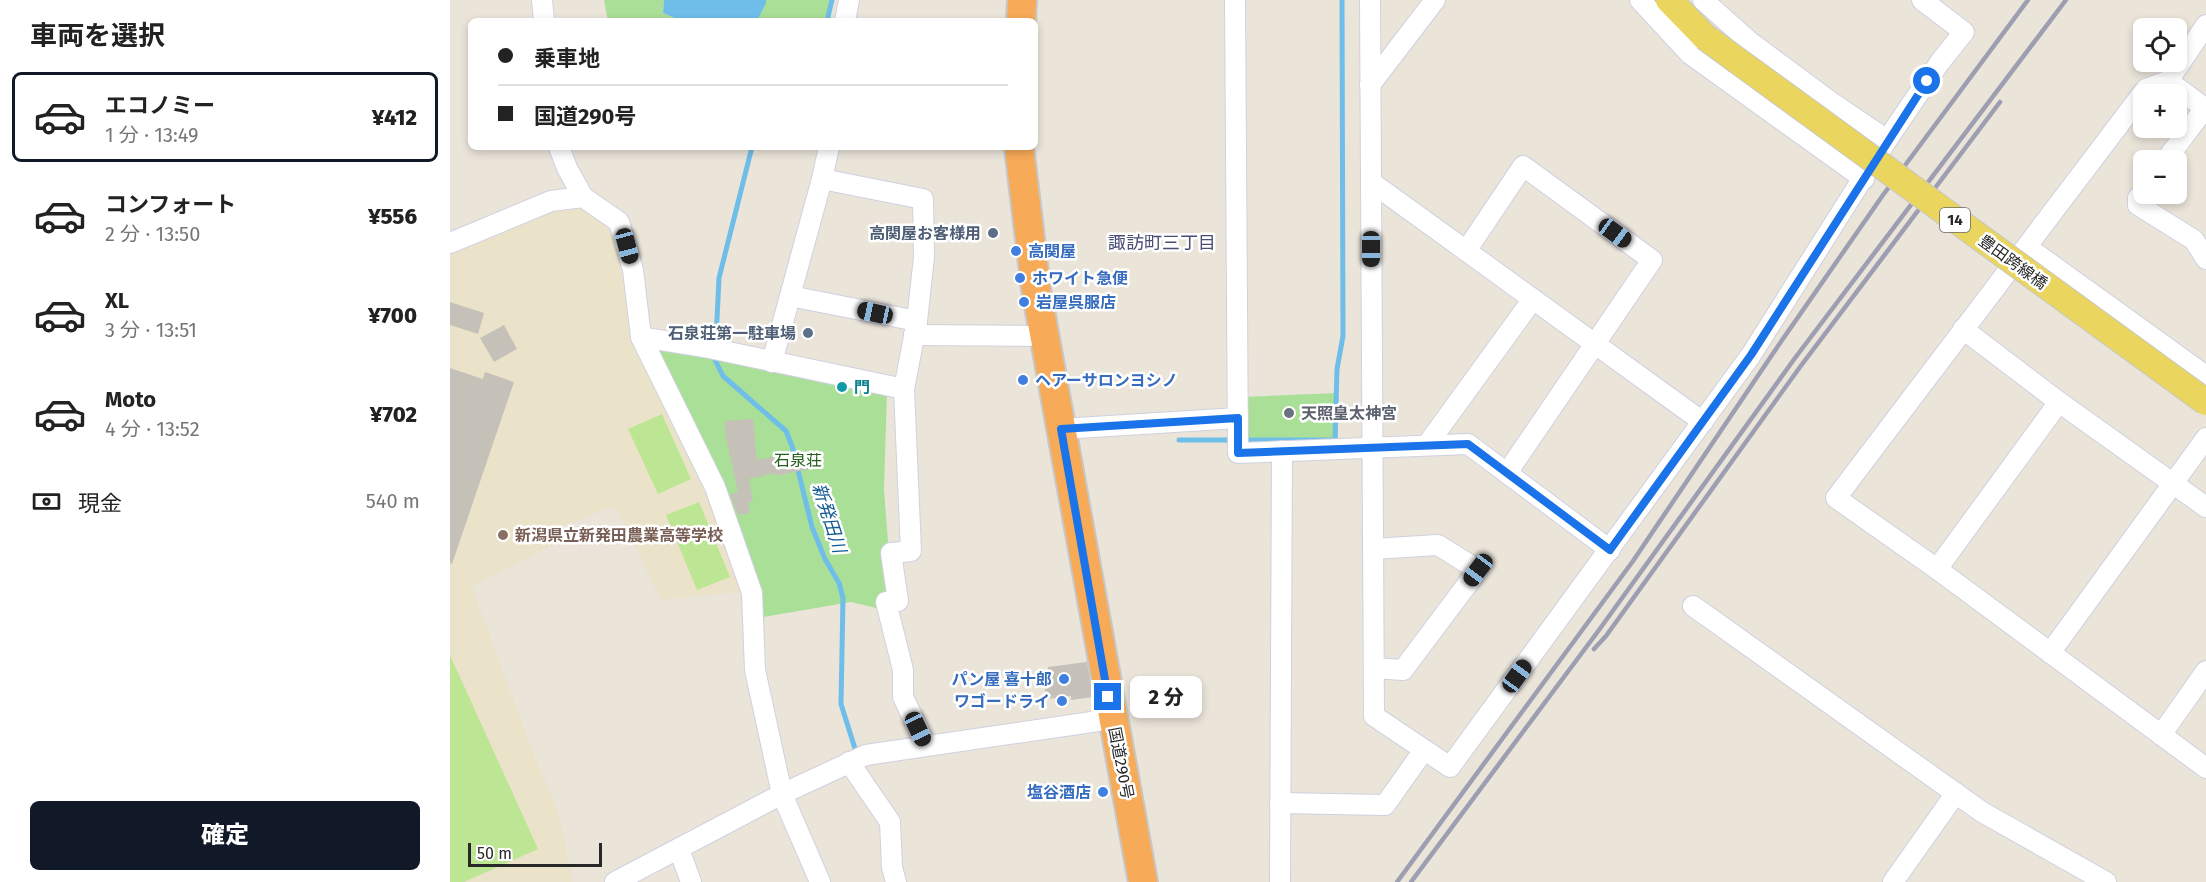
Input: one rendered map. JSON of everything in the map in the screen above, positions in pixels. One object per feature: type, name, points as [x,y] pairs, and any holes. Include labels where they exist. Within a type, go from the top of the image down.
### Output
[{"type":"highway","points":[[1021,18],[1022,0]]},
{"type":"highway","name":"国道290号","points":[[1019,150],[1036,289],[1143,882]]},
{"type":"main road","name":"豊田跨線橋","points":[[1669,0],[1705,37],[2206,402]]},
{"type":"street","points":[[542,0],[544,18]]},
{"type":"street","points":[[846,18],[849,0]]},
{"type":"street","points":[[1235,0],[1238,453],[1468,444],[1610,550]]},
{"type":"street","points":[[1370,0],[1374,716],[1450,767],[1751,355],[1887,140],[1940,62],[1964,32],[1922,0]]},
{"type":"street","points":[[1370,85],[1435,0]]},
{"type":"street","points":[[1640,0],[1690,54],[1864,179]]},
{"type":"street","points":[[1703,0],[1749,42],[1887,140]]},
{"type":"street","points":[[2206,25],[2168,81],[2146,89],[1836,498],[1937,569],[2206,768]]},
{"type":"street","points":[[2168,81],[2205,109],[2174,150]]},
{"type":"street","points":[[560,150],[583,197],[619,222],[633,270],[641,337],[715,487],[752,593],[755,670],[782,794],[820,882]]},
{"type":"street","points":[[772,362],[828,150]]},
{"type":"street","points":[[1466,251],[1523,166],[1652,260],[1507,473]]},
{"type":"street","points":[[822,179],[923,199],[924,256],[916,328],[904,389],[911,551],[891,553],[898,601],[886,602],[903,670],[903,697],[926,745]]},
{"type":"street","points":[[1371,182],[1703,422]]},
{"type":"street","points":[[450,243],[551,201],[583,197]]},
{"type":"street","points":[[2138,204],[2194,240],[2206,259]]},
{"type":"street","points":[[2028,247],[2206,376]]},
{"type":"street","points":[[790,296],[916,328],[1044,336]]},
{"type":"street","points":[[1427,445],[1533,299]]},
{"type":"street","points":[[1963,329],[2059,402],[2206,507]]},
{"type":"street","points":[[641,337],[715,349],[904,389]]},
{"type":"street","points":[[1937,569],[2059,402]]},
{"type":"street","points":[[1061,429],[1238,418]]},
{"type":"street","points":[[2050,653],[2206,438]]},
{"type":"street","points":[[1280,882],[1282,451]]},
{"type":"street","points":[[1373,549],[1438,545],[1478,570],[1403,670],[1374,668]]},
{"type":"street","points":[[1693,606],[1982,812],[2106,882]]},
{"type":"street","points":[[2161,735],[2206,671]]},
{"type":"street","points":[[615,882],[782,794],[858,758],[926,745],[1112,719]]},
{"type":"street","points":[[1280,803],[1385,805],[1424,750]]},
{"type":"street","points":[[858,758],[890,822],[892,867],[896,882]]},
{"type":"street","points":[[1893,882],[1956,793]]},
{"type":"street","points":[[679,849],[691,882]]},
{"type":"shaded area","name":"新潟県立新発田農業高等学校","points":[[580,202],[617,225],[632,301],[751,591],[661,600],[615,506],[562,526],[552,545],[472,587],[534,755],[558,811],[573,882],[450,882],[450,251]]},
{"type":"green space","points":[[604,0],[664,0],[663,13],[675,18],[607,18]]},
{"type":"green space","points":[[766,0],[832,0],[828,18],[758,18]]},
{"type":"green space","name":"石泉荘","points":[[645,340],[887,390],[884,489],[892,594],[876,608],[851,602],[757,618],[756,595]]},
{"type":"green space","points":[[1337,393],[1338,444],[1245,445],[1243,397]]},
{"type":"green space","points":[[662,414],[691,479],[658,494],[628,429]]},
{"type":"green space","points":[[699,502],[730,577],[697,590],[666,515]]},
{"type":"green space","points":[[450,655],[538,849],[464,882],[450,882]]},
{"type":"water","points":[[664,0],[766,0],[758,18],[675,18],[663,13]]},
{"type":"building","points":[[450,302],[484,313],[478,334],[450,325]]},
{"type":"building","points":[[504,325],[517,349],[494,362],[480,338]]},
{"type":"building","points":[[450,368],[483,379],[485,372],[514,382],[452,564],[450,563]]},
{"type":"building","points":[[753,419],[757,460],[778,456],[779,460],[820,451],[822,466],[749,479],[753,502],[748,503],[750,513],[738,515],[730,494],[738,492],[724,428],[726,428],[725,421]]},
{"type":"building","name":"パン屋 喜十郎","points":[[1087,662],[1093,697],[1071,700],[1071,696],[1046,699],[1043,673],[1048,673],[1048,667]]},
{"type":"waterway","name":"新発田川","points":[[828,18],[832,0]]},
{"type":"waterway","points":[[1179,440],[1335,440],[1337,369],[1343,336],[1342,0]]},
{"type":"waterway","name":"新発田川","points":[[751,150],[719,278],[715,360],[723,376],[786,431],[792,446],[812,527],[825,559],[839,583],[843,598],[841,704],[857,755]]},
{"type":"railway","points":[[1397,882],[1633,561],[1883,195],[2028,0]]},
{"type":"railway","points":[[1411,882],[1599,630],[1795,358],[2066,0]]},
{"type":"railway","points":[[1594,649],[1606,636],[1800,367],[2000,102]]},
{"type":"place","name":"高関屋お客様用","points":[[993,233]]},
{"type":"place","name":"高関屋","points":[[1016,251]]},
{"type":"place","name":"ホワイト急便","points":[[1020,278]]},
{"type":"place","name":"岩屋呉服店","points":[[1024,302]]},
{"type":"place","name":"石泉荘第一駐車場","points":[[808,333]]},
{"type":"place","name":"ヘアーサロンヨシノ","points":[[1023,380]]},
{"type":"place","name":"門","points":[[842,387]]},
{"type":"place","name":"天照皇太神宮","points":[[1289,413]]},
{"type":"place","name":"新潟県立新発田農業高等学校","points":[[503,535]]},
{"type":"place","name":"パン屋 喜十郎","points":[[1064,679]]},
{"type":"place","name":"ワゴードライ","points":[[1062,701]]},
{"type":"place","name":"塩谷酒店","points":[[1103,792]]},
{"type":"district","name":"諏訪町三丁目","points":[[1162,243]]},
{"type":"route","points":[[1108,697],[1061,429],[1238,418],[1238,453],[1468,444],[1610,550],[1751,355],[1927,81]]}]
